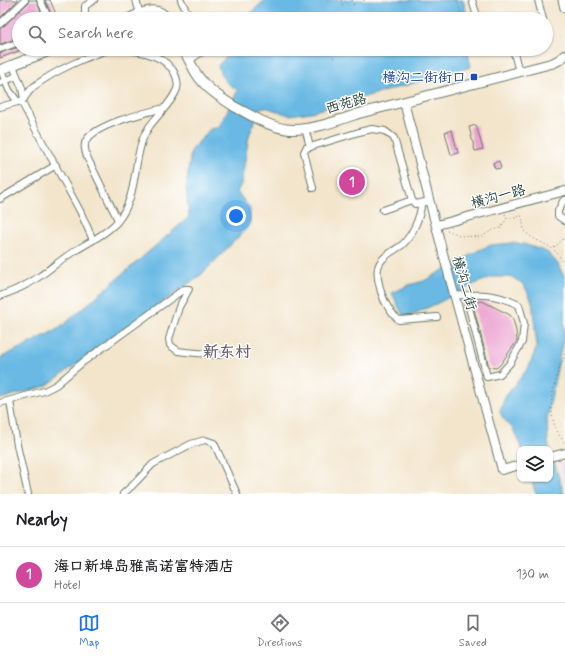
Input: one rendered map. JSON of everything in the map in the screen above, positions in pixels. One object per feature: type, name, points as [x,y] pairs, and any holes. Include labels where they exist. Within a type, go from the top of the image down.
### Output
[{"type":"main road","points":[[563,0],[565,8]]},
{"type":"main road","points":[[145,12],[159,12]]},
{"type":"main road","name":"西苑路","points":[[187,56],[196,74],[220,98],[258,119],[271,125],[286,129],[312,127],[519,72],[559,60],[565,55]]},
{"type":"main road","points":[[0,70],[36,56]]},
{"type":"street","points":[[12,12],[25,0]]},
{"type":"street","points":[[40,0],[46,12]]},
{"type":"street","points":[[80,0],[85,6],[85,12]]},
{"type":"street","points":[[85,6],[94,0]]},
{"type":"street","points":[[136,0],[139,12]]},
{"type":"street","points":[[181,0],[187,12]]},
{"type":"street","points":[[472,0],[476,12]]},
{"type":"street","points":[[538,0],[541,12]]},
{"type":"street","points":[[0,24],[12,12]]},
{"type":"street","points":[[0,49],[12,45]]},
{"type":"street","points":[[0,107],[21,101],[27,92],[35,85],[93,56]]},
{"type":"street","points":[[0,296],[16,290],[39,277],[63,258],[93,240],[118,220],[125,210],[133,185],[141,143],[146,131],[178,88],[172,69],[165,61],[153,56]]},
{"type":"street","points":[[190,60],[196,56]]},
{"type":"street","points":[[515,56],[519,72]]},
{"type":"street","points":[[13,65],[22,88],[21,101]]},
{"type":"street","points":[[0,70],[3,83],[11,95],[21,101],[80,211],[93,240]]},
{"type":"street","points":[[3,83],[17,76]]},
{"type":"street","name":"横沟二街","points":[[404,102],[437,225],[445,261],[502,470],[517,466]]},
{"type":"street","points":[[118,220],[87,156],[84,148],[85,143],[87,139],[102,128],[136,115],[164,108]]},
{"type":"street","points":[[305,128],[310,147]]},
{"type":"street","points":[[313,188],[304,152],[306,148],[372,129],[385,131],[394,138],[412,200],[415,204],[430,201]]},
{"type":"street","points":[[0,199],[56,165]]},
{"type":"street","name":"横沟一路","points":[[437,225],[565,191]]},
{"type":"street","points":[[383,210],[412,200]]},
{"type":"street","points":[[565,200],[558,211],[558,216],[565,222]]},
{"type":"street","points":[[421,204],[421,212],[412,233],[379,264],[377,275],[384,300],[395,317],[399,320],[405,321],[410,319],[437,317]]},
{"type":"street","points":[[0,403],[44,391],[56,385],[84,362],[184,289],[189,289],[179,307],[168,339],[170,345],[178,351],[219,355]]},
{"type":"street","points":[[455,295],[486,295],[503,298],[519,305],[524,323],[522,342],[510,363],[500,374],[487,377],[466,296]]},
{"type":"street","points":[[472,357],[481,355]]},
{"type":"street","points":[[10,401],[17,445],[28,494]]},
{"type":"street","points":[[123,494],[153,464],[191,444],[205,440],[214,443],[237,494]]},
{"type":"path","points":[[341,0],[343,8]]},
{"type":"path","points":[[352,0],[354,4]]},
{"type":"path","points":[[457,0],[460,12]]},
{"type":"path","points":[[504,212],[507,218]]},
{"type":"path","points":[[507,218],[516,218],[521,215],[524,231],[529,236],[553,248],[565,267]]},
{"type":"path","points":[[437,225],[462,236],[481,238],[493,230],[500,228],[507,218]]},
{"type":"path","points":[[553,248],[565,237]]},
{"type":"path","points":[[565,354],[559,371],[551,407],[556,431],[565,443]]},
{"type":"shaded area","points":[[565,462],[565,487],[560,463]]},
{"type":"water","points":[[265,0],[463,0],[466,12],[252,12]]},
{"type":"water","points":[[227,56],[469,56],[471,67],[311,112],[289,115],[265,107],[260,108],[249,136],[241,184],[237,192],[250,208],[250,225],[202,274],[46,386],[0,399],[0,358],[60,328],[189,217],[186,188],[191,151],[210,129],[219,127],[238,90],[225,80],[218,65]]},
{"type":"water","points":[[512,243],[524,244],[547,252],[558,264],[565,279],[564,334],[547,419],[549,446],[521,446],[513,429],[503,418],[500,412],[505,397],[529,367],[537,346],[532,301],[524,285],[512,277],[492,277],[404,318],[392,293],[409,285],[424,281],[479,250],[491,245]]},
{"type":"water","points":[[553,459],[564,494],[536,494],[532,482],[553,482]]},
{"type":"building","points":[[0,0],[18,0],[0,18]]},
{"type":"building","points":[[29,0],[36,0],[41,12],[19,12],[28,3]]},
{"type":"building","points":[[45,0],[50,0],[55,12],[50,12]]},
{"type":"building","points":[[12,18],[12,40],[0,44],[0,28]]},
{"type":"building","points":[[12,49],[12,54],[0,58],[0,53]]},
{"type":"building","points":[[476,125],[483,149],[475,151],[469,127]]},
{"type":"building","points":[[452,130],[458,153],[451,155],[445,132]]},
{"type":"building","points":[[499,161],[501,168],[495,169],[493,163]]},
{"type":"building","points":[[482,301],[510,315],[513,319],[516,331],[517,341],[500,365],[496,368],[489,367],[473,305]]},
{"type":"place","name":"横沟二街街口","points":[[474,77]]},
{"type":"place","name":"海口新埠岛雅高诺富特酒店","points":[[352,182]]},
{"type":"district","name":"新东村","points":[[227,351]]}]
